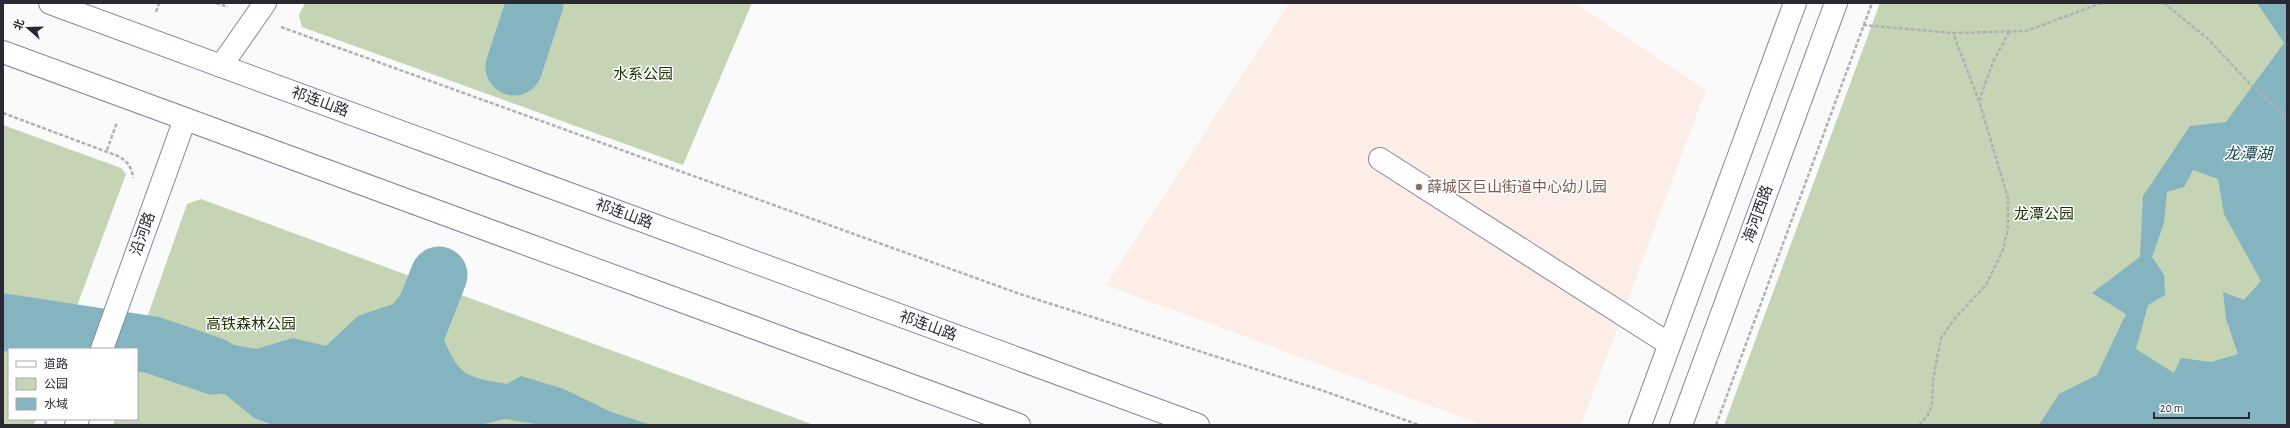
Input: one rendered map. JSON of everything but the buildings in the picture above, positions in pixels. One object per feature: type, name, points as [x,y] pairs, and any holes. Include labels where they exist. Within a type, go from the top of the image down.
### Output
[{"type":"main road","name":"祁连山路","points":[[50,3],[1198,425]]},
{"type":"main road","points":[[222,66],[265,3]]},
{"type":"main road","points":[[1640,425],[1795,3]]},
{"type":"main road","name":"海河西路","points":[[1681,425],[1836,3]]},
{"type":"main road","points":[[3,52],[1019,425]]},
{"type":"main road","name":"沿河路","points":[[102,348],[185,119]]},
{"type":"main road","points":[[1380,159],[1670,344]]},
{"type":"path","points":[[1716,425],[1872,3]]},
{"type":"path","points":[[1864,25],[1953,33],[2026,31],[2102,3]]},
{"type":"path","points":[[2164,3],[2208,39],[2251,85],[2287,118]]},
{"type":"path","points":[[291,30],[1020,294],[1321,390],[1419,425]]},
{"type":"path","points":[[1979,101],[1993,62],[2009,32]]},
{"type":"path","points":[[1919,425],[1928,415],[1932,404],[1933,380],[1941,338],[1956,317],[1986,285],[2003,250],[2008,228],[2008,198],[1979,101],[1953,33]]},
{"type":"path","points":[[3,113],[118,156],[127,161],[132,172],[133,182]]},
{"type":"shaded area","name":"薛城区巨山街道中心幼儿园","points":[[1289,3],[1575,3],[1706,90],[1581,425],[1482,425],[1106,285]]},
{"type":"green space","name":"水系公园","points":[[305,3],[752,3],[683,165],[302,27],[299,15]]},
{"type":"green space","name":"龙潭公园","points":[[1880,3],[2287,3],[2287,425],[1724,425]]},
{"type":"green space","points":[[3,125],[121,168],[126,174],[61,348],[8,348],[8,420],[36,420],[34,425],[3,425]]},
{"type":"green space","name":"高铁森林公园","points":[[201,199],[814,425],[113,425],[115,420],[138,420],[138,348],[136,348],[187,204]]},
{"type":"water","name":"龙潭湖","points":[[2257,3],[2287,3],[2287,425],[2039,425],[2059,394],[2097,375],[2126,314],[2092,293],[2140,257],[2143,196],[2190,126],[2226,122],[2284,43]],"holes":[[[2193,170],[2218,179],[2224,214],[2261,281],[2244,300],[2223,292],[2226,319],[2238,354],[2211,362],[2181,358],[2174,373],[2136,349],[2148,305],[2165,295],[2164,275],[2152,257],[2164,223],[2167,192],[2184,187]]]},
{"type":"water","points":[[415,277],[458,293],[443,337],[454,360],[466,373],[473,377],[507,384],[521,376],[564,389],[611,412],[651,425],[541,425],[505,419],[479,425],[273,425],[254,418],[226,395],[138,366],[138,348],[136,348],[147,317],[201,339],[256,349],[293,338],[326,346],[358,316],[393,304]]},
{"type":"waterway","points":[[514,67],[535,3]]},
{"type":"waterway","points":[[406,359],[439,275]]},
{"type":"waterway","points":[[3,322],[153,345],[214,366]]},
{"type":"place","name":"薛城区巨山街道中心幼儿园","points":[[1419,187]]}]
